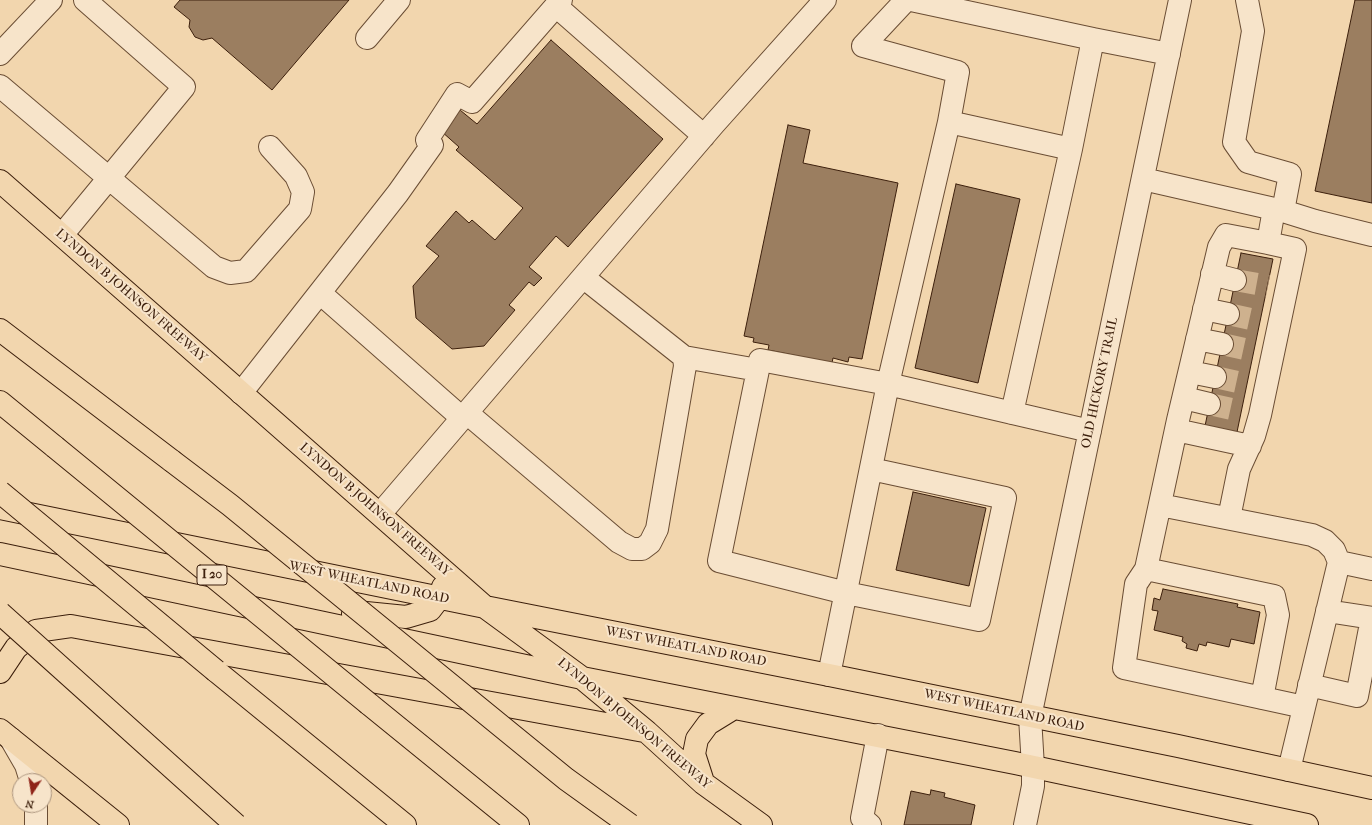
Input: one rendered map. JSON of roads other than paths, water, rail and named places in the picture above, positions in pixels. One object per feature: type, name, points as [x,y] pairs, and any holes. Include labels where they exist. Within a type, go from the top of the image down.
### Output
[{"type":"main road","name":"LYNDON B JOHNSON FREEWAY","points":[[0,181],[485,607],[582,678],[647,732],[703,783],[761,825]]},
{"type":"main road","points":[[0,330],[236,510],[566,779],[630,825]]},
{"type":"main road","name":"I 20","points":[[0,402],[518,825]]},
{"type":"main road","points":[[0,492],[405,825]]},
{"type":"main road","name":"WEST WHEATLAND ROAD","points":[[0,508],[1178,746],[1372,788]]},
{"type":"main road","points":[[0,554],[582,678],[878,735],[1307,825]]},
{"type":"main road","points":[[332,624],[356,612],[406,617],[430,610],[440,597],[447,573]]},
{"type":"main road","points":[[0,613],[236,825]]},
{"type":"main road","points":[[0,672],[16,648],[36,631],[71,626],[647,732]]},
{"type":"main road","points":[[703,783],[694,754],[697,739],[708,724],[734,708]]},
{"type":"main road","points":[[5,734],[118,825]]},
{"type":"street","points":[[0,54],[51,0]]},
{"type":"street","points":[[62,236],[184,86],[85,0]]},
{"type":"street","points":[[367,38],[399,0]]},
{"type":"street","points":[[380,514],[704,136],[825,0]]},
{"type":"street","points":[[829,675],[888,384],[949,122],[958,72],[863,46],[906,0]]},
{"type":"street","points":[[911,0],[1169,54]]},
{"type":"street","name":"OLD HICKORY TRAIL","points":[[1025,825],[1033,786],[1030,717],[1180,0]]},
{"type":"street","points":[[1247,0],[1253,31],[1234,142],[1248,162],[1290,174],[1268,243]]},
{"type":"street","points":[[241,393],[398,193],[432,145],[427,140],[457,94],[472,102],[558,3],[704,136]]},
{"type":"street","points":[[1012,413],[1072,149],[1093,39]]},
{"type":"street","points":[[0,86],[214,267],[230,273],[246,270],[300,209],[303,192],[296,176],[270,147]]},
{"type":"street","points":[[949,122],[1072,149]]},
{"type":"street","points":[[1143,179],[1279,210],[1315,221],[1372,235]]},
{"type":"street","points":[[1228,518],[1239,469],[1250,446],[1251,413],[1277,288],[1295,249],[1226,235],[1219,247],[1212,274],[1146,570],[1136,584],[1124,668],[1304,707]]},
{"type":"street","points":[[1212,274],[1235,280]]},
{"type":"street","points":[[583,277],[684,357],[758,370]]},
{"type":"street","points":[[320,293],[464,416],[619,542],[632,549],[642,549],[650,543],[657,529],[685,366],[684,357]]},
{"type":"street","points":[[1204,309],[1228,314]]},
{"type":"street","points":[[1198,339],[1222,344]]},
{"type":"street","points":[[871,469],[1006,498],[980,620],[846,593],[719,561],[760,360],[888,384],[1090,431]]},
{"type":"street","points":[[1190,372],[1215,377]]},
{"type":"street","points":[[1184,398],[1209,404]]},
{"type":"street","points":[[1176,430],[1250,446]]},
{"type":"street","points":[[1160,505],[1312,535],[1325,541],[1334,550],[1338,562],[1289,770]]},
{"type":"street","points":[[1338,562],[1372,569]]},
{"type":"street","points":[[1146,570],[1274,596],[1278,615],[1262,698]]},
{"type":"street","points":[[1309,685],[1365,697],[1372,618],[1327,610]]},
{"type":"street","points":[[5,734],[26,765],[28,773]]},
{"type":"street","points":[[870,825],[862,818],[878,735]]},
{"type":"street","points":[[36,813],[36,825]]},
{"type":"tunnel","points":[[1235,280],[1268,286]]},
{"type":"tunnel","points":[[1228,314],[1260,321]]},
{"type":"tunnel","points":[[1222,344],[1254,351]]},
{"type":"tunnel","points":[[1215,377],[1247,384]]},
{"type":"tunnel","points":[[1209,404],[1241,411]]}]
